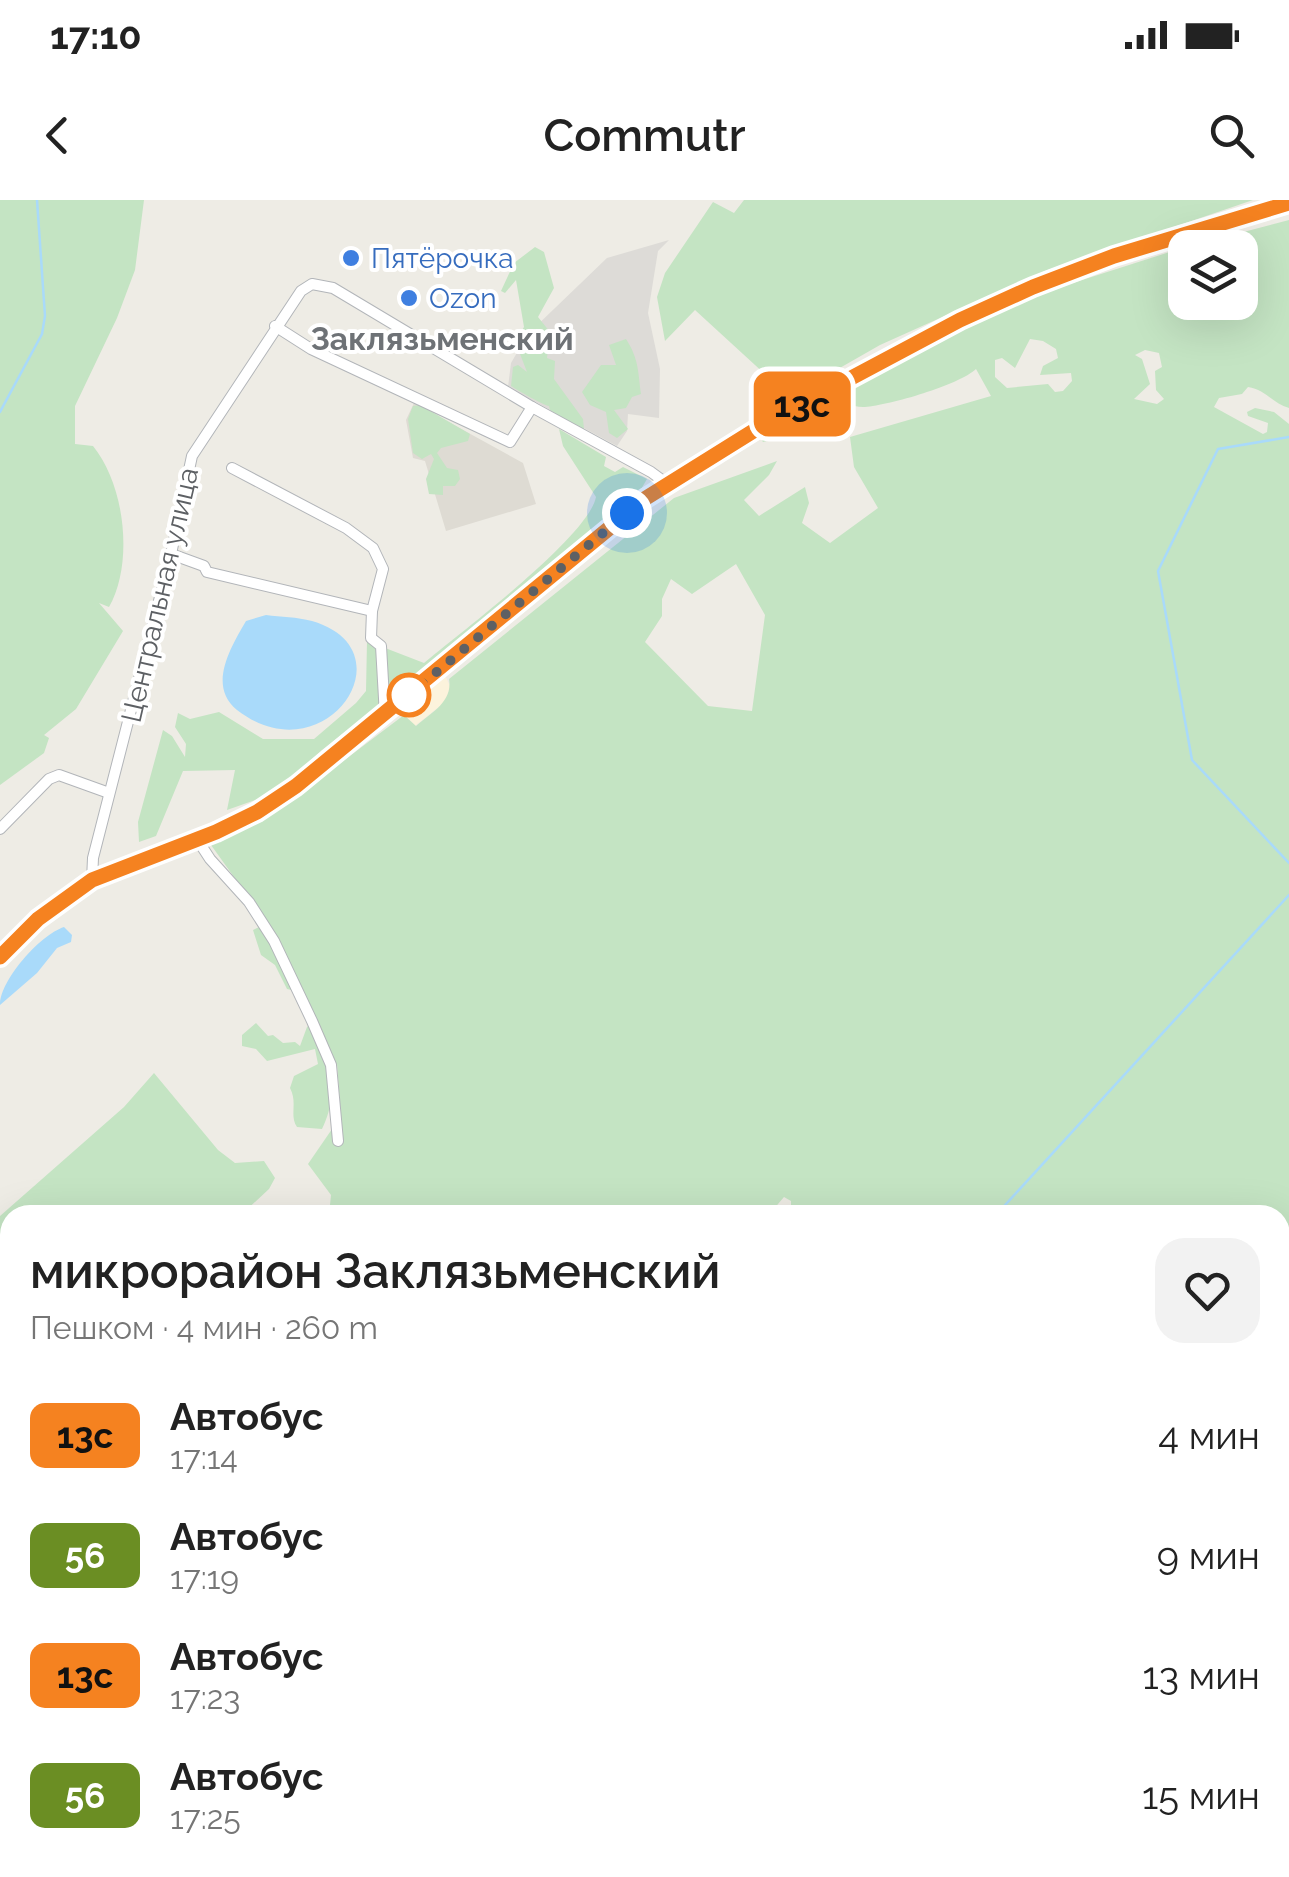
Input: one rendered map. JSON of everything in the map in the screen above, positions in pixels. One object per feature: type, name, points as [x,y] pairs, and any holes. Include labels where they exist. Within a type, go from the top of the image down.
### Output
[{"type":"street","points":[[0,957],[38,919],[92,880],[257,812],[296,786],[666,483],[826,390],[970,315],[1114,256],[1289,203]]},
{"type":"street","name":"Центральная улица","points":[[92,880],[93,858],[171,554],[192,456],[300,291],[312,284],[334,288],[532,407]]},
{"type":"street","points":[[276,326],[311,349],[510,442],[532,407],[666,483]]},
{"type":"street","points":[[232,468],[346,528],[373,548],[382,570],[372,611],[371,638],[381,646],[385,716]]},
{"type":"street","points":[[171,554],[204,566],[207,572],[372,611]]},
{"type":"street","points":[[0,829],[48,779],[59,775],[109,794]]},
{"type":"street","points":[[197,839],[249,902],[274,941],[312,1021],[331,1065],[338,1140]]},
{"type":"shaded area","points":[[669,240],[658,251],[648,313],[660,369],[659,418],[628,414],[627,431],[617,446],[508,387],[511,363],[528,334],[607,258]]},
{"type":"shaded area","points":[[414,403],[523,463],[536,504],[446,531],[425,461],[413,458],[406,420]]},
{"type":"shaded area","points":[[444,673],[451,688],[445,702],[415,726],[400,710]]},
{"type":"green space","points":[[0,200],[144,200],[135,270],[75,406],[75,444],[93,446],[113,481],[119,502],[122,569],[109,607],[99,603],[123,631],[76,709],[44,735],[49,738],[44,753],[0,785]]},
{"type":"green space","points":[[744,200],[1253,200],[1045,271],[880,345],[775,405],[766,397],[766,375],[695,310],[665,341],[657,297],[665,273],[713,202],[734,213]]},
{"type":"green space","points":[[1289,220],[1289,408],[1248,387],[1242,394],[1219,398],[1214,407],[1263,434],[1268,423],[1248,416],[1247,412],[1255,408],[1274,412],[1289,424],[1289,1205],[791,1205],[784,1197],[777,1205],[330,1205],[331,1195],[308,1164],[341,1116],[337,1064],[327,1076],[330,1103],[322,1129],[297,1127],[290,1088],[294,1076],[318,1064],[315,1049],[267,1061],[256,1049],[242,1046],[242,1035],[256,1023],[268,1036],[300,1046],[307,1027],[317,1019],[304,993],[287,989],[275,965],[261,955],[253,930],[267,923],[211,845],[285,805],[404,715],[416,726],[444,701],[449,679],[674,498],[777,461],[744,500],[759,516],[805,487],[809,503],[802,523],[830,543],[878,508],[854,467],[850,437],[991,396],[976,369],[940,388],[876,405],[856,406],[828,396],[1029,297],[1168,253],[1168,320],[1258,320],[1258,230],[1251,230]],"holes":[[[1030,339],[1056,349],[1058,358],[1043,366],[1040,375],[1071,373],[1072,381],[1063,391],[1055,392],[1048,384],[1007,388],[995,377],[995,360],[1002,358],[1015,368]],[[1145,350],[1159,353],[1162,367],[1155,371],[1156,390],[1164,399],[1157,404],[1134,399],[1150,384],[1142,359],[1135,355]],[[736,564],[765,615],[752,711],[708,706],[645,642],[662,616],[662,599],[671,579],[692,594]]]},
{"type":"green space","points":[[535,247],[544,252],[554,288],[538,317],[550,332],[547,358],[555,361],[554,379],[583,419],[584,429],[579,430],[549,406],[511,386],[513,367],[518,365],[527,372],[515,341],[524,327],[516,280],[505,293],[501,291],[514,263]]},
{"type":"green space","points":[[626,339],[636,359],[641,394],[632,397],[626,408],[614,410],[628,429],[617,438],[609,433],[606,412],[590,405],[582,392],[601,365],[616,365],[609,345]]},
{"type":"green space","points":[[420,405],[470,434],[468,441],[441,448],[437,453],[447,468],[458,470],[460,479],[455,486],[443,486],[443,495],[429,494],[426,479],[434,459],[431,454],[422,459],[413,453],[408,419],[413,406]]},
{"type":"green space","points":[[813,413],[828,415],[832,422],[763,442],[761,439],[782,423]]},
{"type":"green space","points":[[559,429],[606,457],[604,466],[615,472],[623,467],[647,479],[636,498],[322,750],[275,793],[227,810],[235,770],[183,771],[156,836],[139,842],[138,822],[163,730],[172,736],[185,757],[186,744],[175,727],[178,713],[190,719],[219,712],[263,739],[314,739],[366,691],[367,641],[424,663],[548,559],[588,514],[596,497],[563,446]]},
{"type":"green space","points":[[154,1073],[218,1150],[235,1163],[264,1161],[275,1178],[252,1205],[13,1205],[124,1107]]},
{"type":"water","points":[[266,615],[312,621],[341,636],[355,657],[355,680],[345,702],[326,719],[300,729],[270,727],[237,710],[228,700],[223,678],[229,654],[246,621]]},
{"type":"water","points":[[64,927],[72,935],[71,942],[57,948],[37,973],[0,1005],[7,983],[23,960],[44,939]]},
{"type":"waterway","points":[[0,412],[42,334],[45,316],[37,200]]},
{"type":"waterway","points":[[1289,437],[1218,449],[1158,571],[1192,760],[1289,863]]},
{"type":"waterway","points":[[1005,1205],[1289,895]]},
{"type":"bus line","name":"13с","points":[[0,957],[38,919],[92,880],[216,832],[257,812],[296,786],[646,498],[763,425],[858,372],[1033,287],[1114,256],[1289,203]]},
{"type":"place","name":"Пятёрочка","points":[[351,258]]},
{"type":"place","name":"Ozon","points":[[409,298]]},
{"type":"district","name":"Заклязьменский","points":[[442,338]]},
{"type":"route","points":[[409,695],[627,513]]}]
